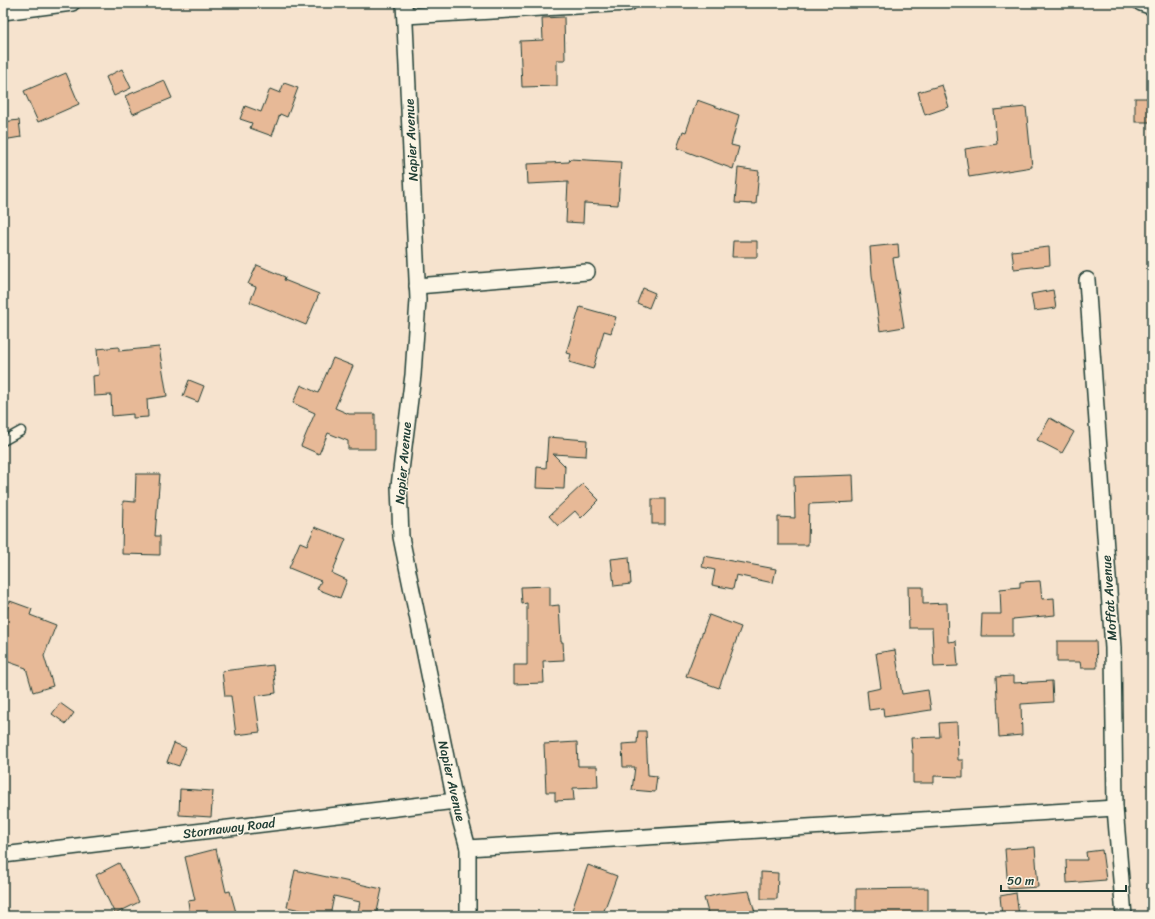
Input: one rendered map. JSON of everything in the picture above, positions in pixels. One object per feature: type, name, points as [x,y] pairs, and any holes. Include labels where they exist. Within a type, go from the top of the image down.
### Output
[{"type":"street","points":[[3,12],[72,3]]},
{"type":"street","points":[[405,10],[629,3]]},
{"type":"street","points":[[1141,3],[1152,7]]},
{"type":"street","name":"Napier Avenue","points":[[405,10],[417,286],[413,375],[399,486],[401,537],[455,801],[468,848],[468,916]]},
{"type":"street","points":[[417,286],[588,272]]},
{"type":"street","name":"Moffat Avenue","points":[[1087,280],[1113,648],[1114,808],[1124,916]]},
{"type":"street","name":"Stornaway Road","points":[[3,855],[455,801]]},
{"type":"street","points":[[468,848],[1114,808]]},
{"type":"lane","points":[[3,441],[21,431]]},
{"type":"building","points":[[564,17],[565,60],[557,60],[557,86],[522,87],[520,41],[543,40],[542,18]]},
{"type":"building","points":[[122,69],[131,88],[114,96],[106,77]]},
{"type":"building","points":[[66,73],[79,104],[38,122],[24,91]]},
{"type":"building","points":[[164,80],[172,98],[133,114],[125,96]]},
{"type":"building","points":[[284,83],[298,88],[287,117],[280,114],[272,136],[250,128],[252,123],[240,119],[245,106],[261,112],[270,89],[280,93]]},
{"type":"building","points":[[942,85],[949,107],[925,115],[918,92]]},
{"type":"building","points":[[1135,98],[1152,98],[1152,122],[1135,122]]},
{"type":"building","points":[[697,100],[739,115],[731,145],[739,147],[733,169],[677,148],[683,131],[686,132]]},
{"type":"building","points":[[1026,107],[1032,167],[969,177],[965,149],[997,144],[994,110]]},
{"type":"building","points":[[19,120],[21,137],[3,140],[3,122]]},
{"type":"building","points":[[570,159],[621,162],[618,205],[584,203],[583,223],[566,222],[568,182],[528,184],[527,164],[569,162]]},
{"type":"building","points":[[738,168],[759,171],[756,204],[735,203]]},
{"type":"building","points":[[733,241],[757,241],[757,257],[732,257]]},
{"type":"building","points":[[898,244],[899,257],[893,258],[904,327],[880,331],[872,275],[870,247]]},
{"type":"building","points":[[1049,247],[1050,265],[1014,269],[1012,251]]},
{"type":"building","points":[[257,265],[285,277],[284,280],[319,294],[306,325],[250,302],[256,287],[248,284]]},
{"type":"building","points":[[643,288],[655,293],[649,308],[637,303]]},
{"type":"building","points":[[1053,290],[1056,308],[1034,311],[1031,294]]},
{"type":"building","points":[[580,307],[616,317],[611,333],[604,331],[593,369],[569,362],[571,354],[566,353]]},
{"type":"building","points":[[119,347],[119,351],[159,347],[167,396],[147,399],[148,417],[133,418],[133,414],[112,416],[111,395],[94,396],[93,376],[99,375],[97,349]]},
{"type":"building","points":[[333,358],[353,366],[335,408],[349,414],[375,414],[375,449],[348,449],[348,441],[328,433],[319,454],[301,446],[315,413],[293,403],[301,385],[318,393]]},
{"type":"building","points":[[189,380],[204,386],[198,402],[183,396]]},
{"type":"building","points":[[1050,418],[1074,432],[1062,453],[1037,440]]},
{"type":"building","points":[[548,437],[587,440],[586,456],[553,454],[565,466],[564,489],[536,488],[537,467],[546,468]]},
{"type":"building","points":[[136,474],[160,474],[155,536],[160,536],[160,555],[122,554],[123,501],[135,502]]},
{"type":"building","points":[[853,475],[854,502],[809,504],[808,545],[778,545],[778,517],[795,518],[794,477]]},
{"type":"building","points":[[583,484],[599,500],[581,518],[575,511],[558,526],[549,516]]},
{"type":"building","points":[[652,499],[665,499],[665,524],[652,524]]},
{"type":"building","points":[[315,527],[346,539],[332,573],[347,580],[340,598],[317,589],[321,581],[289,568],[300,542],[307,545]]},
{"type":"building","points":[[704,556],[776,569],[773,583],[736,575],[733,589],[712,585],[715,570],[702,567]]},
{"type":"building","points":[[629,557],[631,584],[614,586],[611,559]]},
{"type":"building","points":[[1040,581],[1042,599],[1054,598],[1055,615],[1013,619],[1013,636],[981,636],[982,614],[1001,614],[1000,589],[1020,587],[1020,582]]},
{"type":"building","points":[[550,586],[550,606],[559,605],[561,642],[563,642],[564,660],[543,661],[544,683],[514,684],[514,665],[527,665],[527,603],[522,604],[521,587]]},
{"type":"building","points":[[908,587],[923,587],[923,604],[947,603],[948,642],[956,641],[958,666],[934,667],[932,628],[909,628]]},
{"type":"building","points":[[10,601],[32,609],[30,615],[56,625],[44,656],[53,686],[33,692],[26,668],[3,660],[3,619]]},
{"type":"building","points":[[709,615],[741,627],[719,688],[686,676]]},
{"type":"building","points":[[1057,641],[1096,641],[1097,668],[1081,668],[1080,662],[1057,662]]},
{"type":"building","points":[[895,650],[902,694],[928,690],[931,710],[884,717],[883,708],[869,710],[867,691],[881,688],[876,653]]},
{"type":"building","points":[[273,665],[276,693],[255,696],[260,732],[236,735],[231,696],[225,696],[222,671]]},
{"type":"building","points":[[1013,676],[1013,683],[1052,681],[1053,702],[1021,704],[1022,735],[999,737],[996,677]]},
{"type":"building","points":[[60,703],[74,713],[66,724],[52,714]]},
{"type":"building","points":[[957,722],[958,760],[963,760],[963,777],[934,776],[934,783],[913,783],[913,753],[911,738],[940,737],[939,723]]},
{"type":"building","points":[[638,731],[646,731],[648,775],[657,776],[655,792],[632,790],[635,767],[623,767],[622,744],[637,743]]},
{"type":"building","points":[[577,742],[578,766],[597,766],[598,787],[573,788],[574,800],[555,801],[555,792],[546,792],[544,744]]},
{"type":"building","points":[[174,743],[186,748],[179,766],[167,762]]},
{"type":"building","points":[[180,789],[213,791],[211,817],[179,815]]},
{"type":"building","points":[[1035,847],[1038,887],[1008,889],[1005,849]]},
{"type":"building","points":[[216,849],[226,892],[230,891],[237,916],[190,916],[188,901],[195,900],[185,857]]},
{"type":"building","points":[[1102,850],[1106,880],[1067,883],[1066,860],[1087,860],[1086,852]]},
{"type":"building","points":[[119,863],[139,902],[115,914],[96,875]]},
{"type":"building","points":[[588,865],[617,876],[602,916],[588,916],[572,910]]},
{"type":"building","points":[[295,870],[382,889],[376,916],[357,916],[360,902],[334,896],[330,916],[304,916],[305,911],[287,907]]},
{"type":"building","points":[[761,872],[778,873],[777,899],[761,899]]},
{"type":"building","points":[[928,888],[928,916],[856,916],[856,889]]},
{"type":"building","points":[[749,891],[756,916],[709,916],[704,898],[719,894]]},
{"type":"building","points":[[1016,893],[1019,916],[1002,916],[1000,896]]}]
